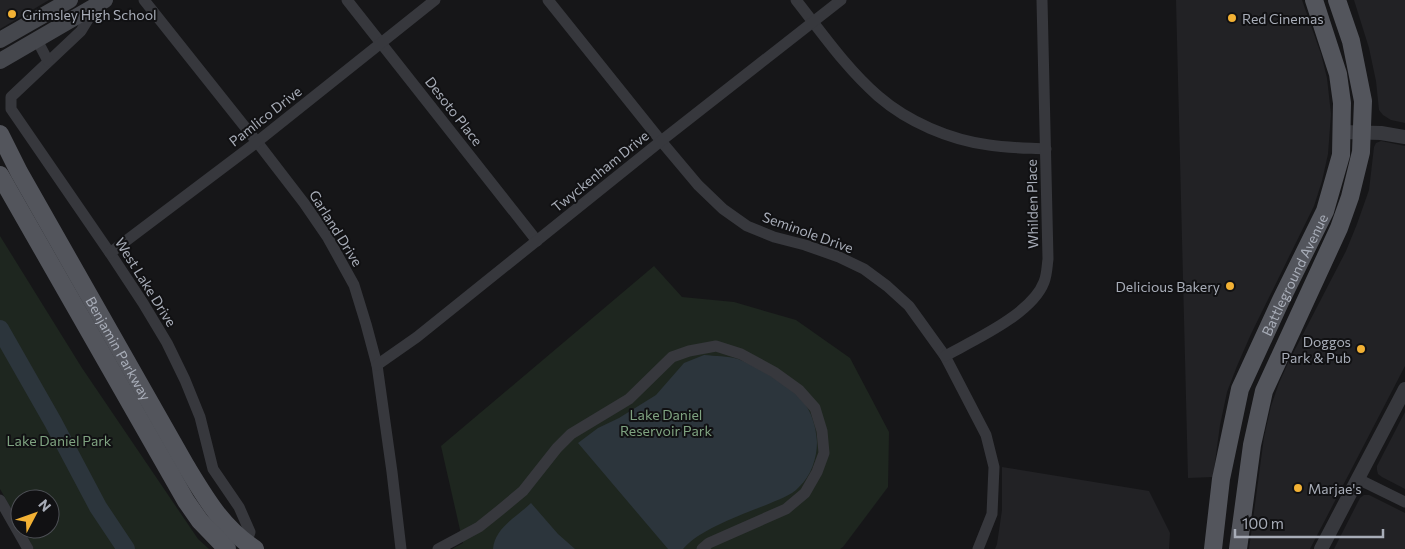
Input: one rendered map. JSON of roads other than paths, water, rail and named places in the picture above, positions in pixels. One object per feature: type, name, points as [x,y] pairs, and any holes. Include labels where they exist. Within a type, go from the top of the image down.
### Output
[{"type":"main road","points":[[0,40],[70,0]]},
{"type":"main road","name":"Battleground Avenue","points":[[1213,549],[1220,479],[1240,389],[1325,211],[1341,155],[1342,103],[1338,74],[1314,0]]},
{"type":"main road","name":"Battleground Avenue","points":[[1238,549],[1252,445],[1264,391],[1335,235],[1347,205],[1361,152],[1363,101],[1351,41],[1337,0]]},
{"type":"main road","points":[[0,60],[101,3]]},
{"type":"main road","name":"Benjamin Parkway","points":[[0,134],[19,172],[209,504],[224,523],[251,546]]},
{"type":"main road","name":"Benjamin Parkway","points":[[0,175],[186,501],[200,522],[227,549]]},
{"type":"street","name":"Garland Drive","points":[[144,0],[304,203],[328,238],[354,285],[377,365],[401,549]]},
{"type":"street","name":"Desoto Place","points":[[347,0],[536,241]]},
{"type":"street","name":"Pamlico Drive","points":[[110,253],[257,142],[435,0]]},
{"type":"street","name":"Seminole Drive","points":[[548,0],[661,142],[698,185],[723,210],[747,226],[839,257],[864,268],[909,306],[945,356],[986,435],[994,467],[992,514],[978,549]]},
{"type":"street","points":[[796,0],[848,66],[878,96],[901,112],[925,126],[959,139],[989,145],[1046,149]]},
{"type":"street","name":"Twyckenham Drive","points":[[377,365],[417,337],[841,0]]},
{"type":"street","name":"Whilden Place","points":[[945,356],[1020,312],[1034,299],[1044,282],[1048,259],[1042,0]]},
{"type":"street","name":"West Lake Drive","points":[[101,3],[81,31],[11,97],[11,109],[110,253],[167,343],[200,417],[213,470],[239,507],[250,532],[251,546]]},
{"type":"street","points":[[37,40],[48,61]]},
{"type":"street","points":[[1342,132],[1381,133],[1405,137]]},
{"type":"street","points":[[438,549],[479,527],[499,511],[523,491],[556,448],[572,434],[628,399],[672,357],[689,350],[716,346],[741,354],[774,372],[799,390],[815,408],[822,432],[824,453],[817,472],[805,493],[786,509],[709,543],[702,549]]},
{"type":"street","points":[[1321,549],[1405,389]]},
{"type":"street","points":[[1358,479],[1405,502]]},
{"type":"street","points":[[0,501],[4,518],[28,549]]},
{"type":"waterway","points":[[0,329],[53,422],[98,507],[126,549]]},
{"type":"place","name":"Grimsley High School","points":[[12,14]]},
{"type":"place","name":"Red Cinemas","points":[[1232,18]]},
{"type":"place","name":"Delicious Bakery","points":[[1230,286]]},
{"type":"place","name":"Doggos Park & Pub","points":[[1361,349]]},
{"type":"place","name":"Marjae's","points":[[1298,488]]},
{"type":"park label","name":"Lake Daniel Reservoir Park","points":[[666,422]]},
{"type":"park label","name":"Lake Daniel Park","points":[[59,440]]}]
